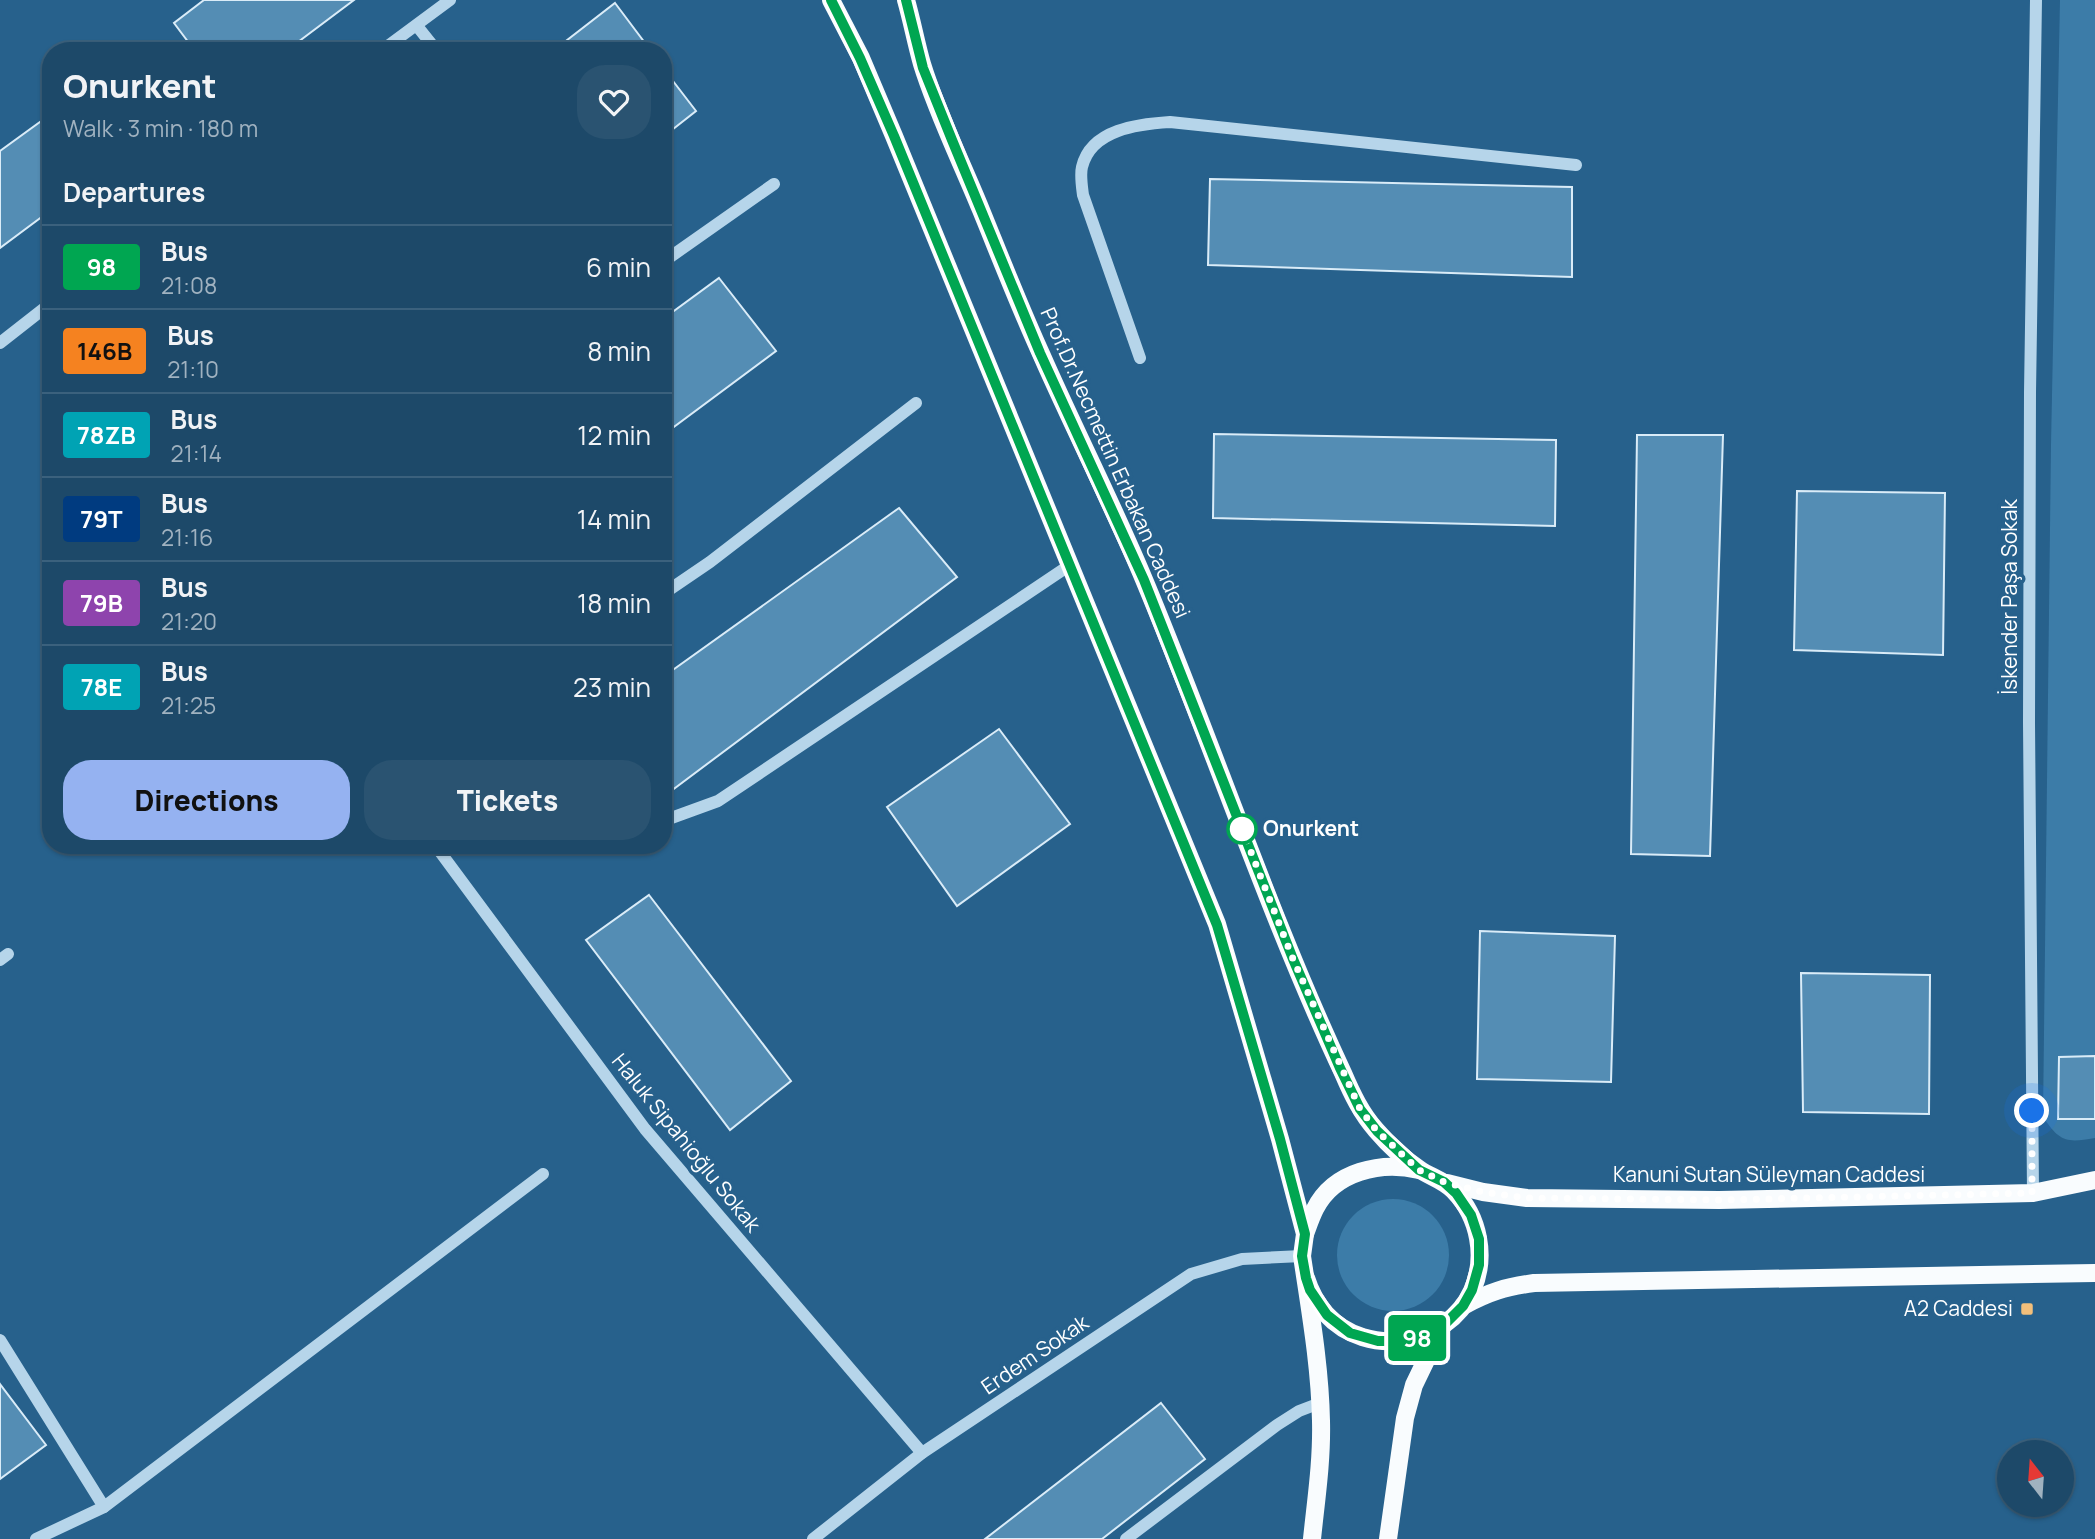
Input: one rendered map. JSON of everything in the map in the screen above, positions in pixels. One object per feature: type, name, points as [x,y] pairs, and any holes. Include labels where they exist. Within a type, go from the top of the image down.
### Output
[{"type":"main road","name":"Prof.Dr.Necmettin Erbakan Caddesi","points":[[831,0],[890,125],[1217,925],[1305,1234],[1302,1256],[1320,1404],[1318,1483],[1312,1539]]},
{"type":"main road","name":"Prof.Dr.Necmettin Erbakan Caddesi","points":[[907,0],[923,68],[952,140],[1040,353],[1144,580],[1331,1048],[1360,1109],[1377,1131],[1419,1170],[1444,1182],[1456,1193],[1471,1215],[1479,1239],[1479,1265],[1472,1290],[1463,1306],[1442,1327],[1426,1336],[1408,1341],[1378,1341],[1350,1333],[1327,1315],[1310,1290],[1306,1278]]},
{"type":"main road","points":[[1305,1234],[1316,1207],[1333,1187],[1356,1172],[1401,1165],[1419,1170]]},
{"type":"main road","name":"Kanuni Sutan Süleyman Caddesi","points":[[1444,1182],[1483,1192],[1527,1198],[1719,1200],[2032,1193],[2095,1180]]},
{"type":"main road","points":[[1463,1306],[1489,1292],[1534,1283],[2095,1273]]},
{"type":"main road","name":"Prof.Dr.Necmettin Erbakan Caddesi","points":[[1388,1539],[1405,1418],[1414,1385],[1442,1327]]},
{"type":"street","points":[[395,42],[450,0]]},
{"type":"street","name":"İskender Paşa Sokak","points":[[2032,1193],[2029,419],[2036,0]]},
{"type":"street","points":[[417,26],[430,42]]},
{"type":"street","points":[[1140,358],[1083,195],[1082,168],[1087,156],[1095,146],[1121,128],[1170,122],[1576,165]]},
{"type":"street","points":[[672,256],[774,184]]},
{"type":"street","points":[[0,343],[42,310]]},
{"type":"street","points":[[672,588],[710,562],[916,403]]},
{"type":"street","points":[[672,818],[718,801],[1070,565]]},
{"type":"street","name":"Haluk Sipahioğlu Sokak","points":[[442,854],[645,1129],[922,1453]]},
{"type":"street","points":[[36,1539],[104,1507],[543,1174]]},
{"type":"street","name":"Erdem Sokak","points":[[813,1539],[922,1453],[1191,1274],[1242,1259],[1302,1256]]},
{"type":"street","points":[[0,1340],[104,1507]]},
{"type":"street","points":[[1126,1539],[1278,1425],[1300,1411],[1320,1404]]},
{"type":"shaded area","points":[[2060,0],[2095,0],[2095,1138],[2077,1140],[2059,1136],[2043,1117],[2051,445]]},
{"type":"shaded area","points":[[1393,1199],[1414,1204],[1432,1216],[1444,1234],[1449,1255],[1444,1276],[1432,1294],[1414,1306],[1393,1311],[1372,1306],[1354,1294],[1342,1276],[1337,1255],[1342,1234],[1354,1216],[1372,1204]]},
{"type":"building","points":[[204,0],[354,0],[298,42],[188,42],[174,23]]},
{"type":"building","points":[[615,3],[644,42],[565,42]]},
{"type":"building","points":[[672,80],[696,111],[672,130]]},
{"type":"building","points":[[42,121],[42,217],[0,248],[0,151]]},
{"type":"building","points":[[1210,179],[1572,187],[1572,277],[1208,265]]},
{"type":"building","points":[[719,278],[776,351],[672,428],[672,312]]},
{"type":"building","points":[[1214,434],[1556,440],[1555,526],[1213,518]]},
{"type":"building","points":[[1637,435],[1723,435],[1710,856],[1631,854]]},
{"type":"building","points":[[1797,491],[1945,493],[1943,655],[1794,650]]},
{"type":"building","points":[[899,508],[957,577],[672,790],[672,671]]},
{"type":"building","points":[[999,729],[1070,824],[957,906],[887,807]]},
{"type":"building","points":[[649,895],[791,1081],[730,1130],[586,940]]},
{"type":"building","points":[[1480,931],[1615,936],[1611,1082],[1477,1079]]},
{"type":"building","points":[[1801,973],[1930,975],[1929,1114],[1803,1112]]},
{"type":"building","points":[[2095,1056],[2095,1119],[2058,1119],[2059,1057]]},
{"type":"building","points":[[0,1384],[46,1445],[0,1479]]},
{"type":"building","points":[[1161,1403],[1205,1459],[1102,1539],[985,1539]]},
{"type":"bus line","name":"98","points":[[831,0],[894,136],[1217,925],[1305,1234],[1302,1256],[1310,1290],[1327,1315],[1350,1333],[1378,1341],[1408,1341],[1426,1336],[1442,1327],[1463,1306],[1472,1290],[1479,1265],[1479,1239],[1471,1215],[1456,1193],[1444,1182],[1419,1170],[1377,1131],[1360,1109],[1340,1068],[1293,959],[1144,580],[1040,353],[952,140],[923,68],[906,0]]},
{"type":"place","name":"Onurkent","points":[[1242,829]]},
{"type":"place","name":"A2 Caddesi","points":[[2027,1309]]},
{"type":"route","points":[[1242,829],[1293,959],[1360,1109],[1377,1131],[1419,1170],[1444,1182],[1483,1192],[1527,1198],[1719,1200],[2032,1193],[2032,1111]]}]
